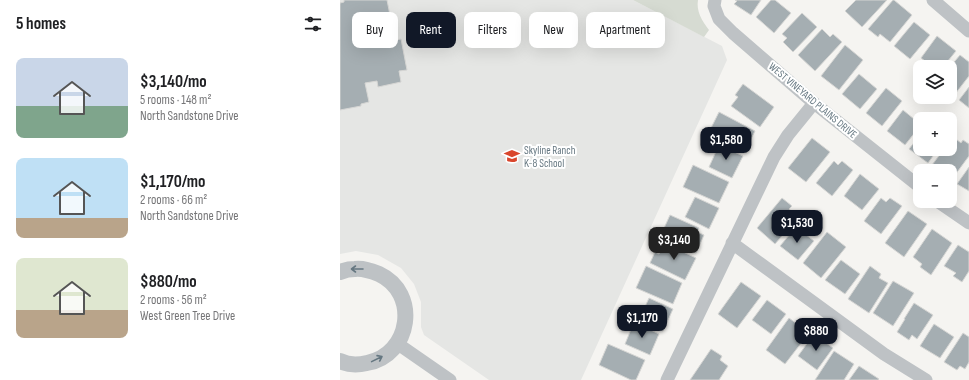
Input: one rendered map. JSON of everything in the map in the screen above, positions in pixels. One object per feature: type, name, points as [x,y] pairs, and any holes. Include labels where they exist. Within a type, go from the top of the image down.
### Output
[{"type":"street","points":[[933,0],[969,31]]},
{"type":"street","name":"WEST VINEYARD PLAINS DRIVE","points":[[714,3],[719,19],[814,103],[913,181]]},
{"type":"street","points":[[667,380],[774,157],[788,134],[814,103]]},
{"type":"street","points":[[946,208],[969,222]]},
{"type":"street","points":[[732,243],[884,354],[926,380]]},
{"type":"street","points":[[340,272],[355,268],[370,270],[384,276],[395,287],[403,300],[406,315],[404,330],[398,344],[387,355],[374,362],[358,365],[340,361]]},
{"type":"street","points":[[398,344],[450,380]]},
{"type":"shaded area","name":"Skyline Ranch K-8 School","points":[[340,0],[633,0],[656,12],[586,12],[586,48],[665,48],[665,17],[722,46],[727,60],[581,380],[489,380],[424,335],[421,327],[421,302],[414,284],[401,268],[378,255],[356,251],[340,254]]},
{"type":"shaded area","points":[[633,0],[698,0],[700,16],[709,30],[704,37],[665,17],[665,12],[656,12]]},
{"type":"building","points":[[344,0],[387,0],[389,12],[352,12],[352,48],[398,48],[398,40],[401,39],[407,70],[399,71],[401,82],[378,87],[377,81],[365,83],[369,102],[361,104],[361,106],[340,110],[340,3],[344,2]]},
{"type":"building","points":[[735,0],[761,0],[751,15],[734,4],[737,1]]},
{"type":"building","points":[[771,0],[775,0],[791,13],[774,33],[756,17]]},
{"type":"building","points":[[856,0],[887,0],[862,27],[845,11]]},
{"type":"building","points":[[893,0],[912,15],[890,42],[880,34],[878,37],[868,29]]},
{"type":"building","points":[[802,13],[817,27],[793,52],[783,42],[787,38],[782,34]]},
{"type":"building","points":[[914,22],[930,35],[910,59],[894,46]]},
{"type":"building","points":[[822,29],[830,37],[833,34],[842,42],[815,71],[798,55]]},
{"type":"building","points":[[937,36],[956,51],[949,60],[924,60],[921,58]]},
{"type":"building","points":[[845,45],[863,60],[839,90],[821,76]]},
{"type":"building","points":[[960,55],[969,62],[969,76],[957,91],[957,60]]},
{"type":"building","points":[[859,74],[877,89],[860,109],[842,94]]},
{"type":"building","points":[[743,84],[774,107],[760,127],[731,106],[738,97],[735,95]]},
{"type":"building","points":[[969,87],[969,108],[959,100]]},
{"type":"building","points":[[886,88],[902,101],[882,126],[866,113]]},
{"type":"building","points":[[903,110],[913,118],[913,135],[905,145],[887,131]]},
{"type":"building","points":[[719,112],[755,131],[746,149],[738,145],[736,149],[708,134]]},
{"type":"building","points":[[812,138],[830,152],[806,182],[788,168]]},
{"type":"building","points":[[957,140],[961,143],[963,140],[969,144],[969,156],[957,172],[957,164],[933,164],[939,156],[957,156]]},
{"type":"building","points":[[913,144],[913,152],[909,149]]},
{"type":"building","points":[[719,145],[743,156],[732,178],[709,167]]},
{"type":"building","points":[[918,156],[933,156],[928,163]]},
{"type":"building","points":[[834,161],[838,165],[842,161],[853,170],[832,196],[816,183]]},
{"type":"building","points":[[693,165],[729,182],[719,203],[683,187]]},
{"type":"building","points":[[969,167],[969,191],[957,184]]},
{"type":"building","points":[[860,174],[879,189],[862,210],[844,196]]},
{"type":"building","points":[[695,197],[719,208],[709,229],[685,217]]},
{"type":"building","points":[[782,198],[792,206],[789,209],[798,217],[775,244],[757,228]]},
{"type":"building","points":[[881,198],[886,202],[890,198],[902,206],[881,234],[864,221]]},
{"type":"building","points":[[908,211],[927,224],[904,257],[885,243]]},
{"type":"building","points":[[670,215],[699,228],[697,232],[704,235],[696,253],[660,237]]},
{"type":"building","points":[[796,227],[814,241],[798,260],[780,246]]},
{"type":"building","points":[[932,229],[952,243],[931,275],[920,267],[922,264],[913,257]]},
{"type":"building","points":[[827,232],[846,247],[821,278],[803,263]]},
{"type":"building","points":[[664,243],[696,258],[685,280],[650,263],[655,252],[659,254]]},
{"type":"building","points":[[958,245],[969,252],[969,271],[962,282],[953,276],[956,273],[944,266]]},
{"type":"building","points":[[841,260],[860,274],[845,294],[825,280]]},
{"type":"building","points":[[646,266],[682,283],[673,304],[636,288]]},
{"type":"building","points":[[870,266],[881,274],[879,278],[888,283],[869,313],[848,299]]},
{"type":"building","points":[[893,281],[914,293],[893,326],[873,313]]},
{"type":"building","points":[[741,282],[761,296],[737,328],[718,314]]},
{"type":"building","points":[[649,298],[673,309],[663,331],[635,318],[640,307],[644,309]]},
{"type":"building","points":[[767,300],[786,314],[771,334],[752,320]]},
{"type":"building","points":[[914,303],[933,315],[917,339],[912,335],[909,340],[897,332]]},
{"type":"building","points":[[789,318],[809,333],[785,364],[766,350]]},
{"type":"building","points":[[634,322],[659,334],[650,355],[625,344]]},
{"type":"building","points":[[934,324],[954,337],[940,358],[920,346]]},
{"type":"building","points":[[963,333],[969,337],[969,362],[965,369],[960,366],[957,370],[944,362]]},
{"type":"building","points":[[814,334],[833,348],[817,370],[798,356]]},
{"type":"building","points":[[608,344],[645,360],[636,380],[631,380],[599,365]]},
{"type":"building","points":[[711,349],[722,356],[720,360],[728,366],[719,380],[690,380]]},
{"type":"building","points":[[834,351],[854,364],[844,380],[815,380]]},
{"type":"building","points":[[859,366],[879,379],[849,380]]},
{"type":"place","name":"Skyline Ranch K-8 School","points":[[512,156]]}]
